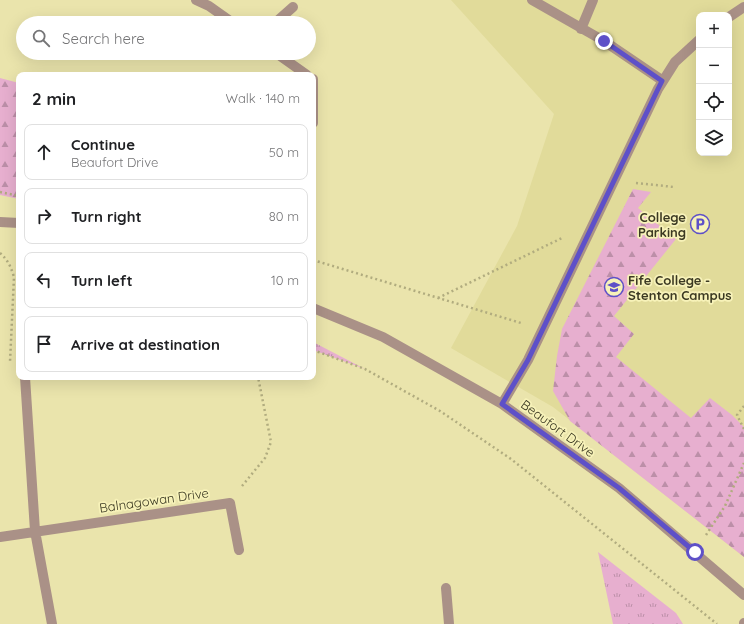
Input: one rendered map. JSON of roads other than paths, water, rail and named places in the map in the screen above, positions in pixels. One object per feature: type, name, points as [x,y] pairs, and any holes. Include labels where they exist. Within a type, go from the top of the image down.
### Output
[{"type":"street","points":[[196,0],[209,6],[223,16]]},
{"type":"street","points":[[532,0],[604,41],[662,81]]},
{"type":"street","points":[[581,29],[593,0]]},
{"type":"street","points":[[283,16],[293,7]]},
{"type":"street","points":[[732,16],[744,7]]},
{"type":"street","points":[[502,404],[528,360],[662,81],[675,62],[696,43]]},
{"type":"street","points":[[286,60],[303,72]]},
{"type":"street","points":[[0,222],[16,223]]},
{"type":"street","name":"Beaufort Drive","points":[[316,309],[383,337],[502,404],[619,488],[744,595]]},
{"type":"street","points":[[25,380],[35,531],[52,624]]},
{"type":"street","name":"Balnagowan Drive","points":[[0,537],[230,503],[239,550]]},
{"type":"street","points":[[446,588],[450,624]]},
{"type":"place","name":"College Parking","points":[[700,224]]},
{"type":"place","name":"Fife College - Stenton Campus","points":[[614,287]]}]
